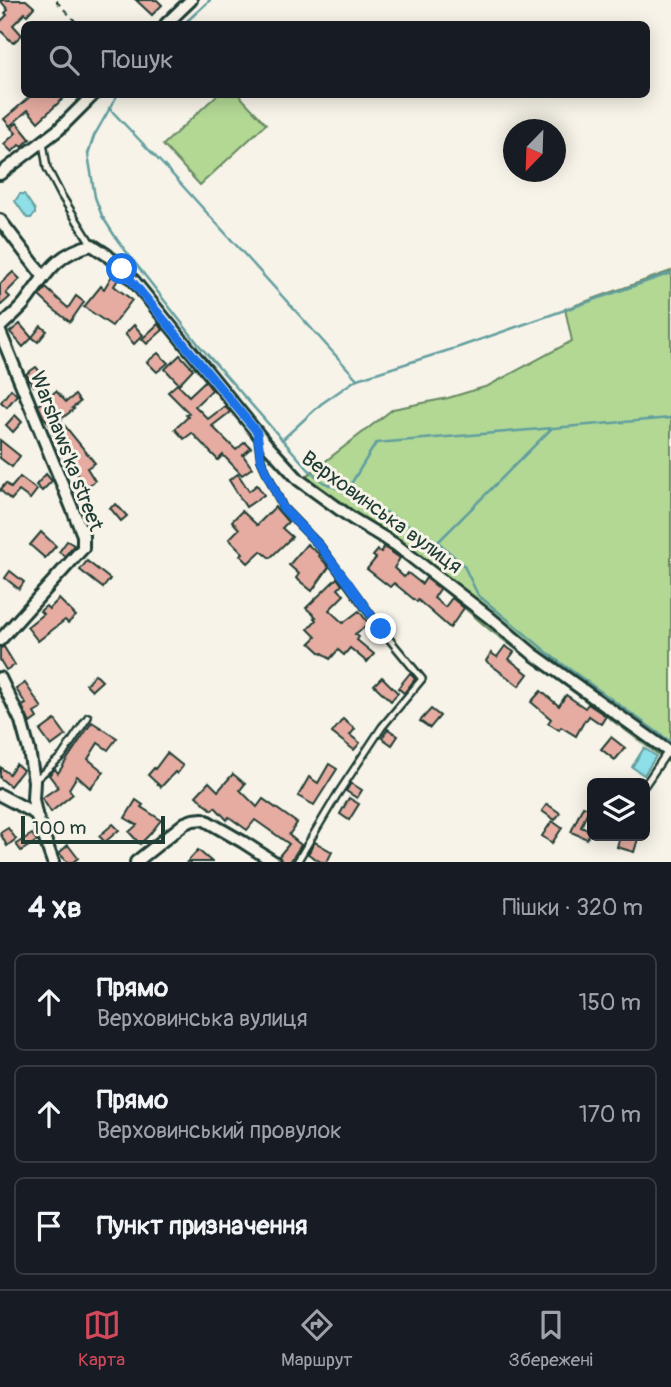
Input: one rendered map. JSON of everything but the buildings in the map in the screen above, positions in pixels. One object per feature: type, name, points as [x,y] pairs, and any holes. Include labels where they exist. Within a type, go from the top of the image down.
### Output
[{"type":"street","points":[[169,21],[191,0]]},
{"type":"street","points":[[0,174],[58,130],[90,98]]},
{"type":"street","points":[[0,220],[43,276]]},
{"type":"street","points":[[0,329],[25,302],[43,276],[66,254],[92,245]]},
{"type":"street","name":"Верховинська вулиця","points":[[92,245],[107,255],[134,281],[299,480],[353,519],[396,545],[533,654],[670,752]]},
{"type":"street","name":"Warshaws'ka street","points":[[0,329],[83,535],[83,548],[0,640]]},
{"type":"street","points":[[0,678],[22,721],[34,781],[36,814],[53,862]]},
{"type":"street","points":[[0,795],[36,814]]},
{"type":"street","points":[[136,862],[185,823],[204,819],[274,862]]},
{"type":"lane","points":[[43,142],[47,168],[92,245]]},
{"type":"lane","points":[[257,432],[261,460],[283,508],[320,546],[381,629],[422,679],[382,727],[297,862]]},
{"type":"lane","points":[[34,781],[62,756],[88,717]]},
{"type":"lane","points":[[650,778],[670,752]]},
{"type":"path","points":[[57,0],[75,21]]},
{"type":"green space","points":[[214,98],[242,98],[266,124],[200,185],[163,145]]},
{"type":"green space","points":[[671,271],[671,764],[490,630],[410,562],[296,484],[393,409],[448,398],[488,386],[572,341],[565,309]]},
{"type":"water","points":[[20,194],[24,194],[35,210],[31,218],[27,218],[15,201]]},
{"type":"water","points":[[644,748],[656,756],[644,775],[632,767]]},
{"type":"waterway","points":[[187,21],[210,0]]},
{"type":"waterway","points":[[116,98],[94,136],[88,154],[95,197],[102,216],[118,241],[199,345],[308,469],[323,482],[366,501],[438,542],[551,429]]},
{"type":"waterway","points":[[109,108],[357,379]]},
{"type":"waterway","points":[[282,440],[321,404],[357,379],[459,347],[671,273]]},
{"type":"waterway","points":[[346,492],[376,443],[671,418]]},
{"type":"waterway","points":[[438,542],[464,566],[478,595],[554,658],[671,742]]},
{"type":"route","points":[[122,269],[257,432],[261,460],[283,508],[320,546],[381,629]]}]
